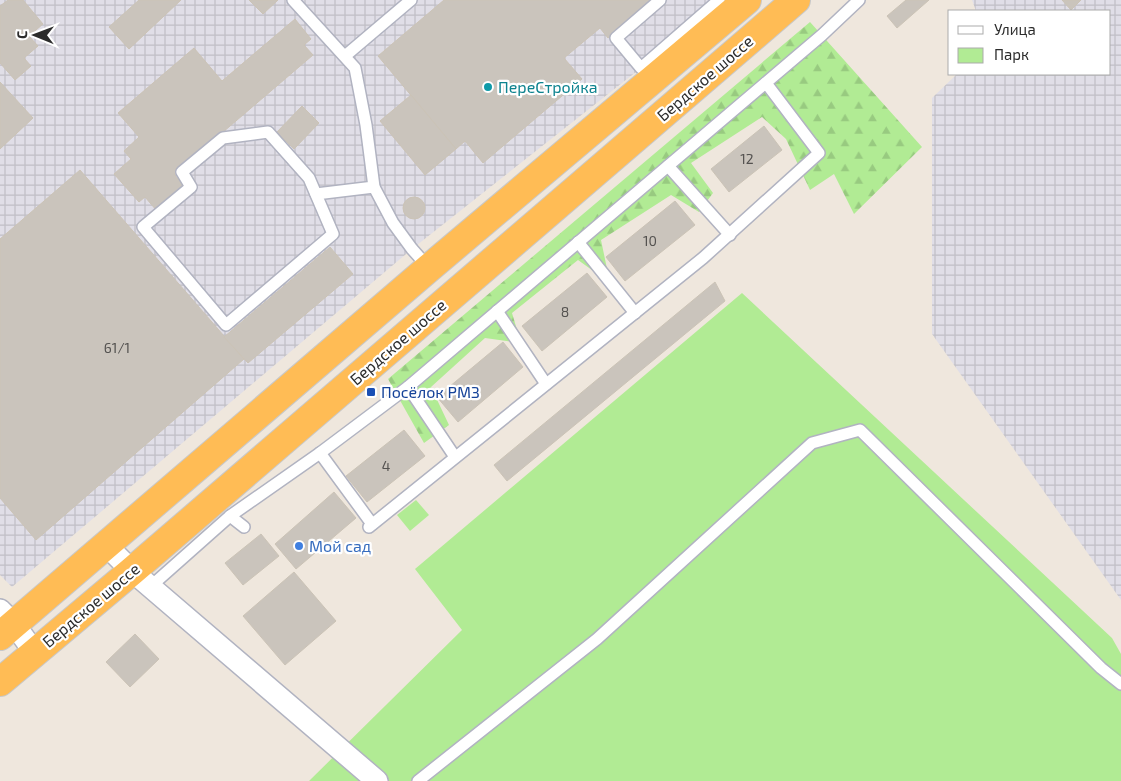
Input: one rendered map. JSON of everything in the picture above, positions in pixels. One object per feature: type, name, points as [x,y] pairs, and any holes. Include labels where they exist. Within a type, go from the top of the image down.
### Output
[{"type":"highway","name":"Бердское шоссе","points":[[5,623],[106,545],[429,268],[669,54],[747,0]]},
{"type":"highway","name":"Бердское шоссе","points":[[0,682],[35,653],[141,579],[796,0]]},
{"type":"street","points":[[106,545],[141,579],[377,781]]},
{"type":"street","points":[[5,623],[35,653]]},
{"type":"lane","points":[[293,0],[355,68],[366,125],[374,187],[393,223],[429,268]]},
{"type":"lane","points":[[345,56],[411,0]]},
{"type":"lane","points":[[660,0],[616,38],[641,68],[669,54],[719,0]]},
{"type":"lane","points":[[141,579],[320,453],[408,387],[822,35],[859,0]]},
{"type":"lane","points":[[320,453],[370,525],[730,235],[819,153],[766,83]]},
{"type":"lane","points":[[268,132],[309,178],[316,194],[333,234],[226,325],[143,227],[191,187],[182,172],[223,138],[268,132]]},
{"type":"lane","points":[[668,166],[730,235]]},
{"type":"lane","points":[[316,194],[374,187]]},
{"type":"lane","points":[[578,242],[635,313]]},
{"type":"lane","points":[[497,311],[546,384]]},
{"type":"lane","points":[[408,387],[455,457]]},
{"type":"lane","points":[[418,781],[597,639],[812,442],[860,430],[1101,668],[1121,684]]},
{"type":"lane","points":[[230,516],[244,527]]},
{"type":"shaded area","points":[[0,0],[719,0],[641,68],[412,249],[12,587],[0,575]]},
{"type":"shaded area","points":[[972,0],[1121,0],[1121,600],[932,334],[932,98],[956,75],[1111,75],[1111,10],[976,10]]},
{"type":"green space","points":[[810,22],[922,147],[854,214],[834,174],[810,190],[786,139],[762,117],[691,163],[713,193],[699,212],[671,195],[601,240],[610,283],[578,260],[512,313],[521,343],[485,338],[431,387],[449,425],[424,443],[388,379]]},
{"type":"green space","points":[[742,293],[1112,638],[1121,654],[1121,781],[309,781],[462,630],[415,569]]},
{"type":"green space","points":[[416,500],[429,515],[410,531],[397,515]]},
{"type":"building","points":[[8,0],[23,0],[43,24],[29,36],[38,46],[24,58],[31,66],[15,80],[0,63],[0,6]]},
{"type":"building","points":[[139,0],[181,0],[129,49],[109,27]]},
{"type":"building","points":[[249,0],[278,0],[263,14]]},
{"type":"building","name":"ПереСтройка","points":[[444,0],[653,0],[608,38],[600,28],[564,58],[582,79],[483,163],[465,141],[456,149],[378,56]]},
{"type":"building","points":[[906,0],[929,0],[897,28],[887,16]]},
{"type":"building","points":[[1062,0],[1081,0],[1071,10]]},
{"type":"building","points":[[295,19],[311,39],[304,45],[313,55],[174,174],[185,187],[157,211],[145,197],[139,202],[114,174],[131,159],[124,151],[139,137],[118,113],[194,48],[222,81]]},
{"type":"building","points":[[0,82],[33,118],[0,149]]},
{"type":"building","points":[[411,95],[456,149],[425,175],[380,121]]},
{"type":"building","points":[[302,106],[319,123],[294,149],[277,132]]},
{"type":"building","points":[[764,126],[782,150],[729,192],[711,169]]},
{"type":"building","points":[[80,170],[244,359],[36,540],[0,498],[0,239]]},
{"type":"building","points":[[414,197],[422,200],[425,208],[422,216],[414,219],[406,216],[403,208],[406,200]]},
{"type":"building","points":[[675,201],[695,225],[625,281],[606,257]]},
{"type":"building","points":[[330,247],[353,274],[248,363],[224,337]]},
{"type":"building","points":[[587,273],[607,297],[542,351],[522,326]]},
{"type":"building","points":[[715,282],[725,301],[507,481],[494,465]]},
{"type":"building","points":[[503,342],[523,367],[458,422],[437,397]]},
{"type":"building","points":[[404,430],[425,456],[367,502],[346,476]]},
{"type":"building","points":[[334,492],[356,518],[296,569],[275,544]]},
{"type":"building","points":[[261,534],[279,556],[243,585],[225,563]]},
{"type":"building","points":[[294,572],[336,621],[285,665],[243,616]]},
{"type":"building","points":[[135,634],[159,659],[130,687],[106,662]]},
{"type":"place","name":"ПереСтройка","points":[[488,87]]},
{"type":"place","name":"Посёлок РМЗ","points":[[371,392]]},
{"type":"place","name":"Мой сад","points":[[299,546]]}]
